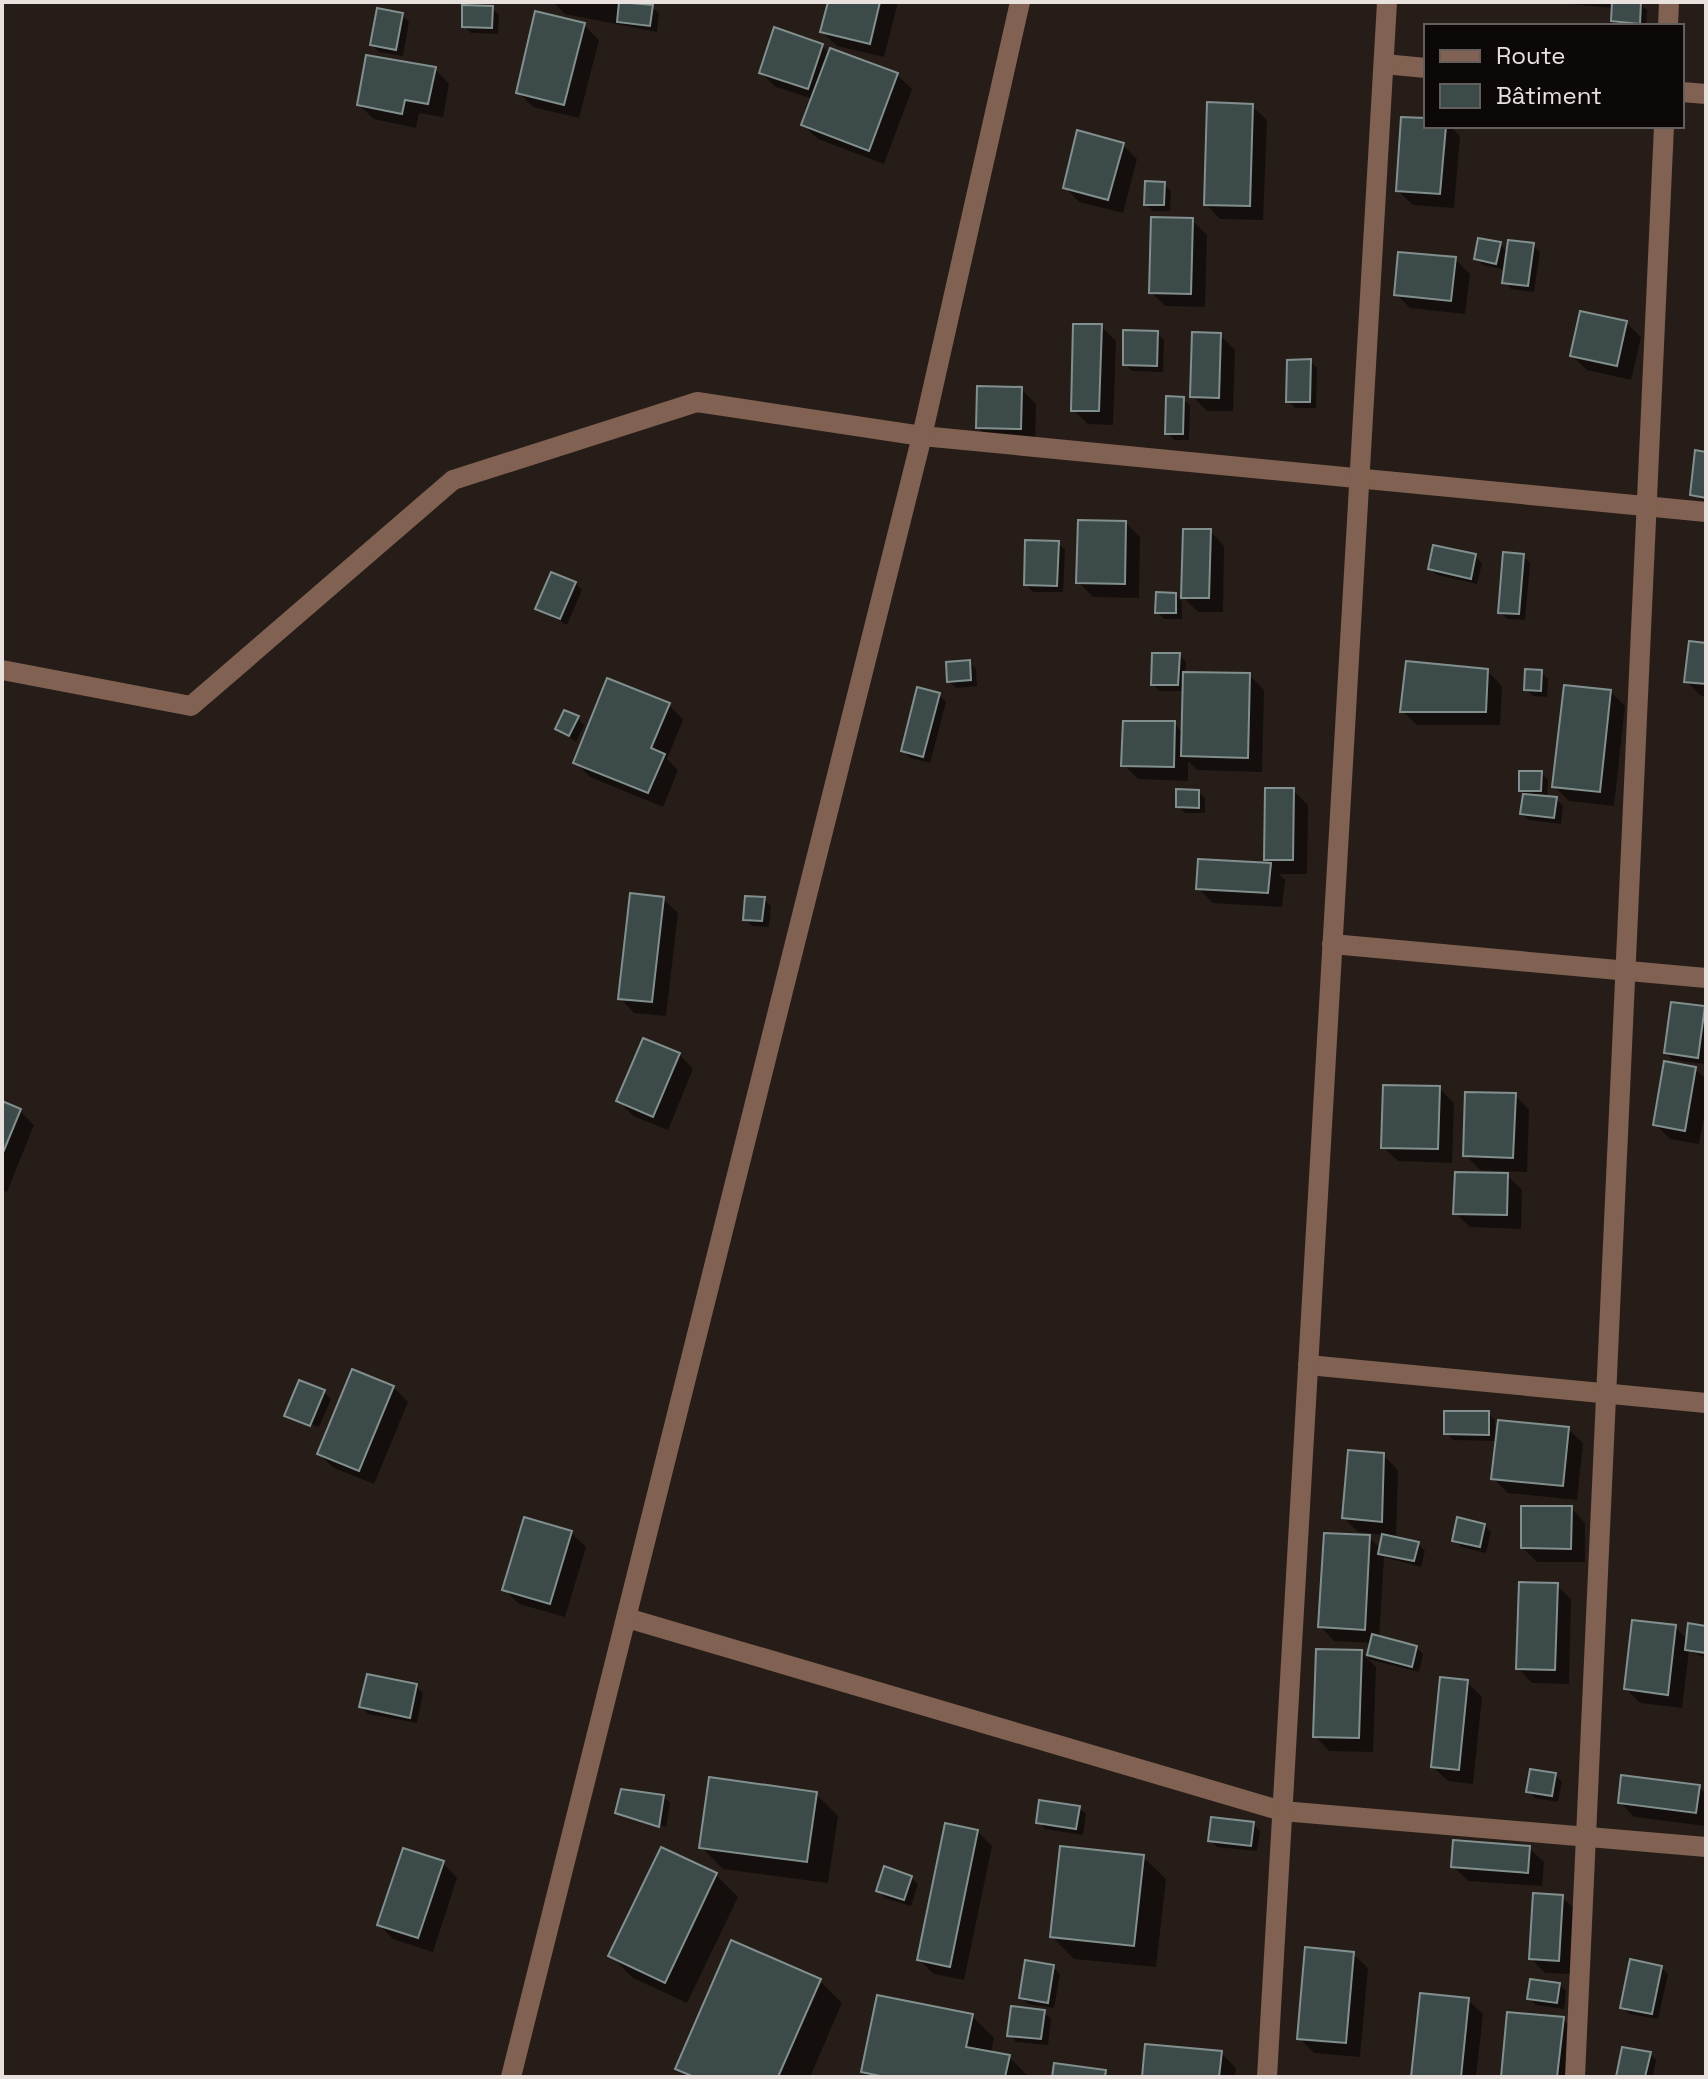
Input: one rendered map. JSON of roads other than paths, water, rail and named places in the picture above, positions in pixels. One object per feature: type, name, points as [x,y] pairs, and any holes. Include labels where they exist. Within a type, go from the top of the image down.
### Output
[{"type":"street","points":[[511,2077],[922,436],[1020,2]]},
{"type":"street","points":[[1267,2077],[1387,2]]},
{"type":"street","points":[[1668,24],[1669,2]]},
{"type":"street","points":[[1384,64],[1424,68]]},
{"type":"street","points":[[1684,92],[1706,94]]},
{"type":"street","points":[[1575,2077],[1664,128]]},
{"type":"street","points":[[2,670],[191,706],[453,480],[697,402],[922,436],[1706,512]]},
{"type":"street","points":[[1332,944],[1706,978]]},
{"type":"street","points":[[1308,1365],[1706,1403]]},
{"type":"street","points":[[627,1618],[1282,1811],[1706,1847]]}]
